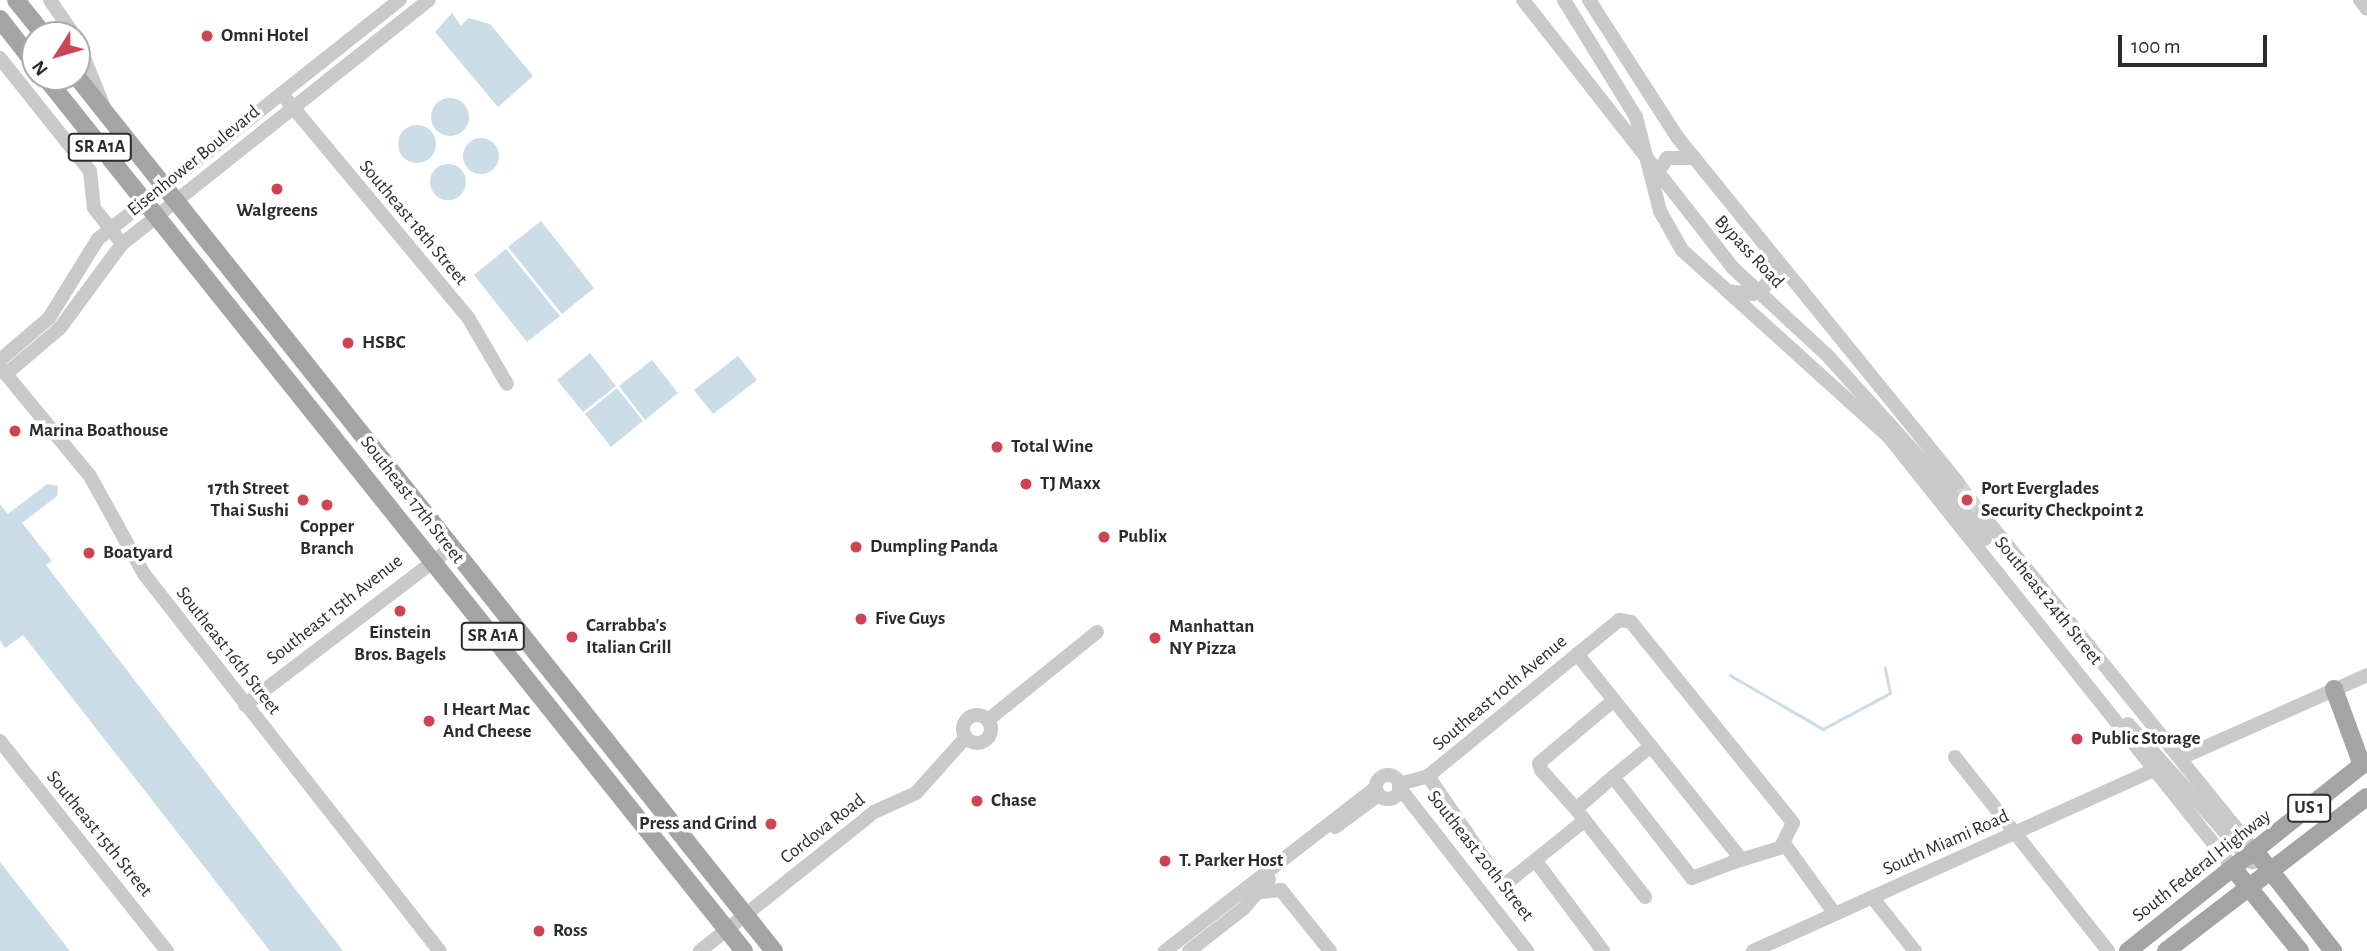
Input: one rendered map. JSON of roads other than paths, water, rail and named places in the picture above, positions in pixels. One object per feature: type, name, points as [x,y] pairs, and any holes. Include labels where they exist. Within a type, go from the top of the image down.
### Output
[{"type":"main road","points":[[16,0],[33,21]]},
{"type":"main road","points":[[0,19],[21,46]]},
{"type":"main road","name":"Southeast 17th Street","points":[[56,91],[744,951]]},
{"type":"main road","name":"Southeast 17th Street","points":[[88,91],[774,951]]},
{"type":"main road","points":[[257,340],[279,345],[312,372]]},
{"type":"main road","points":[[2334,689],[2365,763]]},
{"type":"main road","points":[[581,746],[606,764],[623,762]]},
{"type":"main road","name":"South Federal Highway","points":[[2128,951],[2365,763]]},
{"type":"main road","points":[[601,772],[641,785]]},
{"type":"main road","name":"US 1","points":[[2166,951],[2273,872],[2367,797]]},
{"type":"main road","points":[[2244,859],[2273,872],[2333,951]]},
{"type":"main road","points":[[2244,859],[2249,889],[2300,951]]},
{"type":"street","points":[[50,0],[64,21]]},
{"type":"street","name":"Eisenhower Boulevard","points":[[0,360],[49,318],[89,248],[163,185],[400,0]]},
{"type":"street","name":"Eisenhower Boulevard","points":[[3,370],[60,328],[122,244],[429,0]]},
{"type":"street","name":"Bypass Road","points":[[1524,0],[1733,268],[1835,363],[1938,478],[1974,513],[2019,593]]},
{"type":"street","points":[[1589,0],[1692,158],[1768,250],[1798,280],[1958,483]]},
{"type":"street","points":[[2360,0],[2367,9]]},
{"type":"street","points":[[1570,2],[1600,17]]},
{"type":"street","name":"Southeast 24th Street","points":[[1570,2],[1636,117],[1660,211],[1682,250],[1722,290],[1888,436],[2019,593],[2154,770],[2244,859]]},
{"type":"street","points":[[0,58],[90,171],[94,208],[122,244]]},
{"type":"street","points":[[91,76],[105,112]]},
{"type":"street","name":"Southeast 18th Street","points":[[281,93],[469,319],[507,384]]},
{"type":"street","points":[[1652,180],[1667,158],[1692,158]]},
{"type":"street","points":[[1722,290],[1746,295],[1765,286],[1773,272],[1768,250]]},
{"type":"street","name":"Southeast 16th Street","points":[[3,370],[90,476],[130,556],[440,951]]},
{"type":"street","name":"Southeast 24th Street","points":[[1974,513],[2180,758],[2244,859]]},
{"type":"street","name":"Southeast 15th Avenue","points":[[245,705],[451,548]]},
{"type":"street","name":"Southeast 10th Avenue","points":[[1165,951],[1186,947],[1252,897],[1377,792],[1385,775],[1399,786],[1427,776],[1619,621],[1631,622],[1793,823],[1782,845]]},
{"type":"street","name":"Cordova Road","points":[[700,951],[874,812],[916,793],[966,737],[986,740],[988,720],[1097,632]]},
{"type":"street","points":[[2077,669],[2089,659],[2088,649]]},
{"type":"street","points":[[1577,653],[1737,854],[1734,862]]},
{"type":"street","points":[[2180,758],[2367,675]]},
{"type":"street","points":[[2095,691],[2154,748],[2244,859]]},
{"type":"street","points":[[1614,700],[1539,763],[1645,897]]},
{"type":"street","name":"Southeast 15th Street","points":[[0,741],[167,951]]},
{"type":"street","points":[[1427,776],[1503,886],[1535,860],[1614,778],[1651,746]]},
{"type":"street","points":[[1955,757],[2108,951]]},
{"type":"street","name":"South Miami Road","points":[[1753,951],[2154,770]]},
{"type":"street","points":[[1614,778],[1692,878],[1782,845],[1835,914]]},
{"type":"street","name":"Southeast 20th Street","points":[[1399,786],[1527,951]]},
{"type":"street","name":"Southeast 10th Avenue","points":[[1186,947],[1377,792]]},
{"type":"street","points":[[1535,860],[1603,951]]},
{"type":"street","points":[[1252,897],[1268,887],[1281,890],[1330,951]]},
{"type":"street","points":[[1872,897],[1915,951]]},
{"type":"water","points":[[452,13],[461,26],[468,18],[490,24],[533,76],[498,107],[435,32]]},
{"type":"water","points":[[450,98],[463,104],[469,117],[463,130],[450,136],[437,130],[431,117],[437,104]]},
{"type":"water","points":[[417,125],[430,131],[436,144],[430,157],[417,163],[404,157],[398,144],[404,131]]},
{"type":"water","points":[[481,138],[494,143],[499,156],[494,169],[481,174],[468,169],[463,156],[468,143]]},
{"type":"water","points":[[448,164],[461,169],[466,182],[461,195],[448,200],[435,195],[430,182],[435,169]]},
{"type":"water","points":[[541,221],[594,288],[562,314],[508,247]]},
{"type":"water","points":[[506,249],[560,316],[527,342],[474,275]]},
{"type":"water","points":[[590,353],[616,386],[583,412],[557,380]]},
{"type":"water","points":[[738,356],[757,380],[713,414],[694,390]]},
{"type":"water","points":[[652,360],[678,393],[645,420],[619,386]]},
{"type":"water","points":[[617,388],[643,421],[611,447],[585,414]]},
{"type":"water","points":[[47,484],[58,486],[57,496],[22,523],[52,561],[46,565],[343,951],[270,951],[23,635],[5,648],[0,640],[0,504],[8,514]]},
{"type":"water","points":[[0,862],[70,951],[0,951]]},
{"type":"waterway","points":[[1730,675],[1823,729],[1890,693],[1885,669]]},
{"type":"tunnel","points":[[1958,483],[1981,513]]},
{"type":"place","name":"Omni Hotel","points":[[207,36]]},
{"type":"place","name":"Walgreens","points":[[277,189]]},
{"type":"place","name":"HSBC","points":[[348,343]]},
{"type":"place","name":"Marina Boathouse","points":[[15,431]]},
{"type":"place","name":"Total Wine","points":[[997,447]]},
{"type":"place","name":"TJ Maxx","points":[[1026,484]]},
{"type":"place","name":"17th Street Thai Sushi","points":[[303,500]]},
{"type":"place","name":"Port Everglades Security Checkpoint 2","points":[[1967,500]]},
{"type":"place","name":"Copper Branch","points":[[327,505]]},
{"type":"place","name":"Publix","points":[[1104,537]]},
{"type":"place","name":"Dumpling Panda","points":[[856,547]]},
{"type":"place","name":"Boatyard","points":[[89,553]]},
{"type":"place","name":"Einstein Bros. Bagels","points":[[400,611]]},
{"type":"place","name":"Five Guys","points":[[861,619]]},
{"type":"place","name":"Carrabba's Italian Grill","points":[[572,637]]},
{"type":"place","name":"Manhattan NY Pizza","points":[[1155,638]]},
{"type":"place","name":"I Heart Mac And Cheese","points":[[429,721]]},
{"type":"place","name":"Public Storage","points":[[2077,739]]},
{"type":"place","name":"Chase","points":[[977,801]]},
{"type":"place","name":"Press and Grind","points":[[771,824]]},
{"type":"place","name":"T. Parker Host","points":[[1165,861]]},
{"type":"place","name":"Ross","points":[[539,931]]}]
